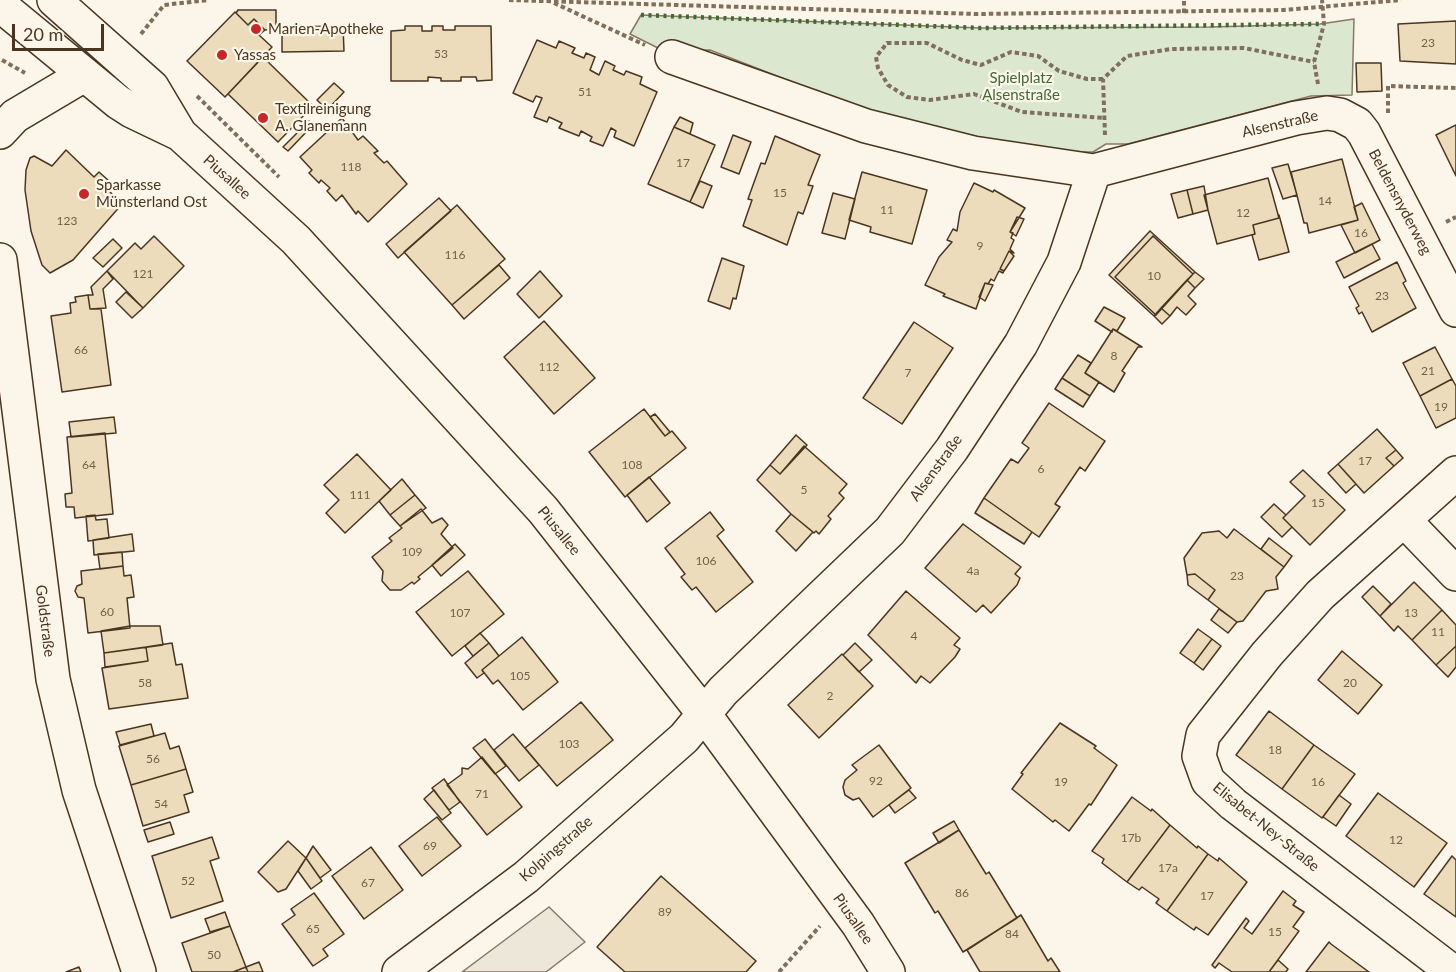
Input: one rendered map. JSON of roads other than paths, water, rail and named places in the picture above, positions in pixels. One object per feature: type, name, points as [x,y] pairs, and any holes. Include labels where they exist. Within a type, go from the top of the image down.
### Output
[{"type":"street","name":"Piusallee","points":[[54,0],[152,87],[180,134],[296,240],[387,336],[543,510],[704,714],[858,924],[888,972]]},
{"type":"street","name":"Piusallee","points":[[0,5],[84,75],[132,111],[180,134]]},
{"type":"street","name":"Alsenstraße","points":[[672,57],[866,126],[973,153],[1101,170],[1296,118],[1327,113]]},
{"type":"street","points":[[0,132],[15,116],[84,75]]},
{"type":"street","name":"Beldensnyderweg","points":[[1327,113],[1348,118],[1364,133],[1456,310]]},
{"type":"street","name":"Alsenstraße","points":[[704,714],[723,691],[890,531],[952,449],[1021,344],[1064,262],[1101,170]]},
{"type":"street","name":"Goldstraße","points":[[0,260],[53,679],[79,790],[139,972]]},
{"type":"street","points":[[1456,473],[1404,520],[1456,574]]},
{"type":"street","name":"Elisabet-Ney-Straße","points":[[1404,520],[1320,595],[1267,654],[1203,735],[1199,756],[1208,781],[1233,804],[1453,972]]},
{"type":"street","name":"Kolpingstraße","points":[[399,972],[526,877],[684,738],[704,714]]},
{"type":"place","name":"Marien-Apotheke","points":[[256,29]]},
{"type":"place","name":"Yassas","points":[[222,55]]},
{"type":"place","name":"Textilreinigung A. Glanemann","points":[[263,118]]},
{"type":"place","name":"Sparkasse Münsterland Ost","points":[[84,194]]},
{"type":"park label","name":"Spielplatz Alsenstraße","points":[[1021,86]]}]
